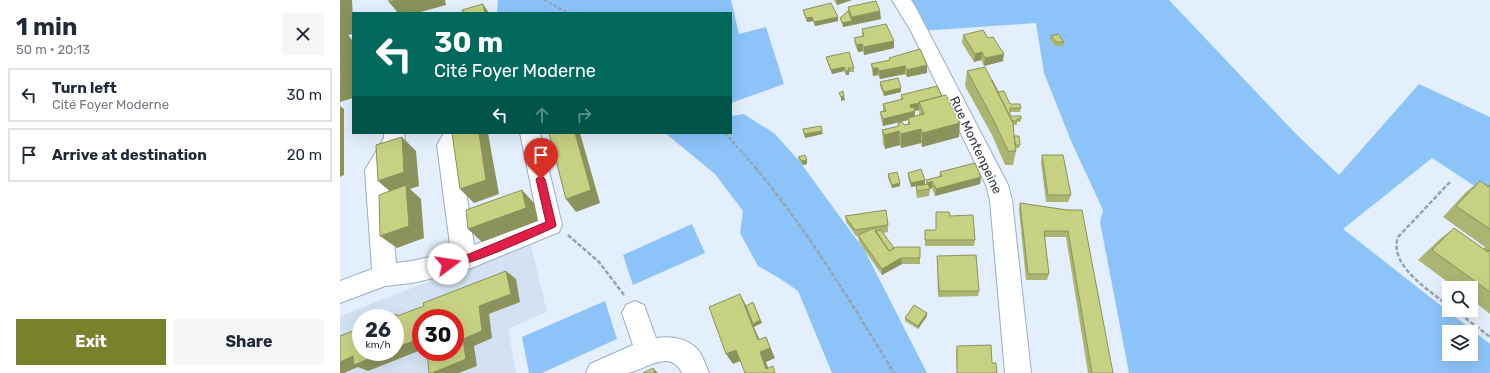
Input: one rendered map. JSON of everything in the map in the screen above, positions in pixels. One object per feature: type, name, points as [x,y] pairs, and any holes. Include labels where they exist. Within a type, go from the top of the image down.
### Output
[{"type":"street","name":"Rue Montenpeine","points":[[901,0],[920,31],[997,184],[1002,200],[1018,373]]},
{"type":"street","points":[[385,275],[376,170],[395,139],[394,134]]},
{"type":"street","points":[[454,134],[448,145],[464,260]]},
{"type":"street","points":[[340,292],[385,275],[412,272],[464,260],[551,225],[530,134]]},
{"type":"street","points":[[635,313],[648,351]]},
{"type":"street","points":[[599,373],[648,351],[668,348],[680,350],[694,366],[696,373]]},
{"type":"path","points":[[544,0],[566,12]]},
{"type":"path","points":[[726,134],[764,178],[831,269],[894,373]]},
{"type":"path","points":[[1442,300],[1416,280],[1404,266],[1396,246],[1398,237],[1450,182]]},
{"type":"path","points":[[551,225],[578,242],[592,255],[610,275],[635,313]]},
{"type":"path","points":[[1464,317],[1490,337]]},
{"type":"shaded area","points":[[498,0],[731,0],[739,34],[766,27],[784,84],[732,103],[732,12],[497,12]]},
{"type":"shaded area","points":[[901,0],[1169,0],[1296,134],[1339,175],[1419,84],[1490,117],[1490,196],[1432,158],[1343,229],[1442,306],[1442,317],[1455,317],[1466,325],[1442,325],[1442,361],[1478,361],[1478,335],[1490,344],[1490,373],[1129,373],[1100,222],[1103,210],[1071,141],[1044,73],[1036,23],[920,31]]},
{"type":"shaded area","points":[[744,114],[775,134],[800,162],[865,251],[927,373],[832,373],[798,291],[758,266],[740,233],[743,211],[715,174],[666,134],[732,134],[732,116]]},
{"type":"shaded area","points":[[692,224],[705,253],[633,285],[623,255]]},
{"type":"shaded area","points":[[530,242],[547,312],[508,329],[516,373],[340,373],[340,316],[352,311],[352,361],[404,361],[404,309],[358,309]]},
{"type":"shaded area","points":[[605,301],[617,339],[542,373],[529,373],[522,337]]},
{"type":"building","points":[[876,1],[880,11],[852,17],[848,7]]},
{"type":"building","points":[[831,3],[838,17],[814,22],[812,17],[806,18],[803,10]]},
{"type":"building","points":[[483,4],[485,12],[463,12],[462,10]]},
{"type":"building","points":[[848,11],[852,21],[843,23],[840,18]]},
{"type":"building","points":[[886,24],[894,41],[864,47],[862,44],[857,45],[854,38],[864,36],[862,29]]},
{"type":"building","points":[[983,30],[988,38],[993,37],[1004,54],[985,58],[982,52],[975,54],[963,35]]},
{"type":"building","points":[[1058,34],[1064,42],[1056,42],[1051,36]]},
{"type":"building","points":[[340,49],[341,82],[340,82]]},
{"type":"building","points":[[920,49],[927,65],[907,70],[905,66],[879,71],[878,68],[873,68],[871,64],[890,60],[889,58]]},
{"type":"building","points":[[849,52],[854,68],[848,68],[849,71],[846,71],[844,67],[831,70],[826,57]]},
{"type":"building","points":[[985,67],[1014,125],[1016,151],[1008,151],[994,121],[967,71]]},
{"type":"building","points":[[898,78],[901,88],[884,92],[880,82]]},
{"type":"building","points":[[992,80],[998,92],[1004,91],[1010,104],[1020,104],[1021,108],[1010,108],[1010,116],[1021,116],[1021,119],[1012,121]]},
{"type":"building","points":[[937,86],[942,96],[910,105],[911,108],[914,107],[915,111],[883,119],[880,112],[886,111],[883,104],[903,99],[901,95]]},
{"type":"building","points":[[843,91],[844,96],[841,97],[839,93]]},
{"type":"building","points":[[946,95],[960,123],[922,133],[921,129],[901,134],[899,131],[884,135],[882,130],[899,126],[898,123],[902,122],[904,125],[910,124],[908,118],[924,114],[919,102]]},
{"type":"building","points":[[821,126],[822,131],[804,134],[803,129]]},
{"type":"building","points":[[452,134],[479,134],[486,180],[460,189]]},
{"type":"building","points":[[549,134],[575,134],[591,190],[566,199]]},
{"type":"building","points":[[1014,136],[1019,136],[1020,145],[1015,145]]},
{"type":"building","points":[[402,137],[404,172],[378,181],[376,145]]},
{"type":"building","points":[[805,155],[807,160],[802,161],[798,157]]},
{"type":"building","points":[[1042,155],[1063,155],[1071,195],[1048,195]]},
{"type":"building","points":[[975,163],[981,177],[936,189],[932,181],[928,183],[926,180],[942,176],[940,172]]},
{"type":"building","points":[[921,169],[925,180],[911,183],[908,173]]},
{"type":"building","points":[[897,172],[900,183],[892,185],[888,174]]},
{"type":"building","points":[[1480,181],[1489,187],[1490,185],[1490,229],[1456,206]]},
{"type":"building","points":[[928,184],[930,189],[917,191],[916,186]]},
{"type":"building","points":[[406,185],[409,226],[380,236],[379,195]]},
{"type":"building","points":[[522,190],[526,208],[468,229],[466,210]]},
{"type":"building","points":[[1020,203],[1067,210],[1082,210],[1113,373],[1092,373],[1068,231],[1044,231],[1049,274],[1028,274]]},
{"type":"building","points":[[886,210],[888,225],[855,230],[845,216]]},
{"type":"building","points":[[936,212],[949,212],[950,216],[973,215],[975,240],[925,240],[925,230],[936,230]]},
{"type":"building","points":[[874,228],[889,251],[896,247],[920,247],[920,258],[901,258],[882,269],[858,235]]},
{"type":"building","points":[[1454,228],[1488,252],[1490,250],[1490,292],[1478,283],[1478,281],[1475,281],[1432,250]]},
{"type":"building","points":[[881,230],[894,248],[889,251],[875,231]]},
{"type":"building","points":[[976,255],[979,291],[939,291],[937,256]]},
{"type":"building","points":[[506,271],[511,294],[479,306],[482,331],[464,339],[464,309],[416,309],[424,306],[423,303]]},
{"type":"building","points":[[740,294],[758,340],[766,337],[770,348],[760,352],[766,369],[773,366],[775,373],[745,373],[736,350],[726,354],[709,307]]},
{"type":"building","points":[[753,302],[760,320],[753,324],[746,306]]},
{"type":"building","points":[[914,305],[927,313],[918,326],[905,318]]},
{"type":"building","points":[[412,310],[412,341],[404,345],[404,313]]},
{"type":"building","points":[[352,331],[352,356],[340,362],[340,336]]},
{"type":"building","points":[[991,345],[992,363],[996,363],[997,373],[957,373],[957,346]]},
{"type":"building","points":[[464,346],[466,359],[464,360]]},
{"type":"building","points":[[354,361],[364,361],[354,365]]},
{"type":"building","points":[[428,361],[461,361],[432,373],[429,373]]},
{"type":"building","points":[[653,368],[655,373],[643,373]]},
{"type":"route","points":[[448,264],[464,260],[551,225],[541,179]]}]
